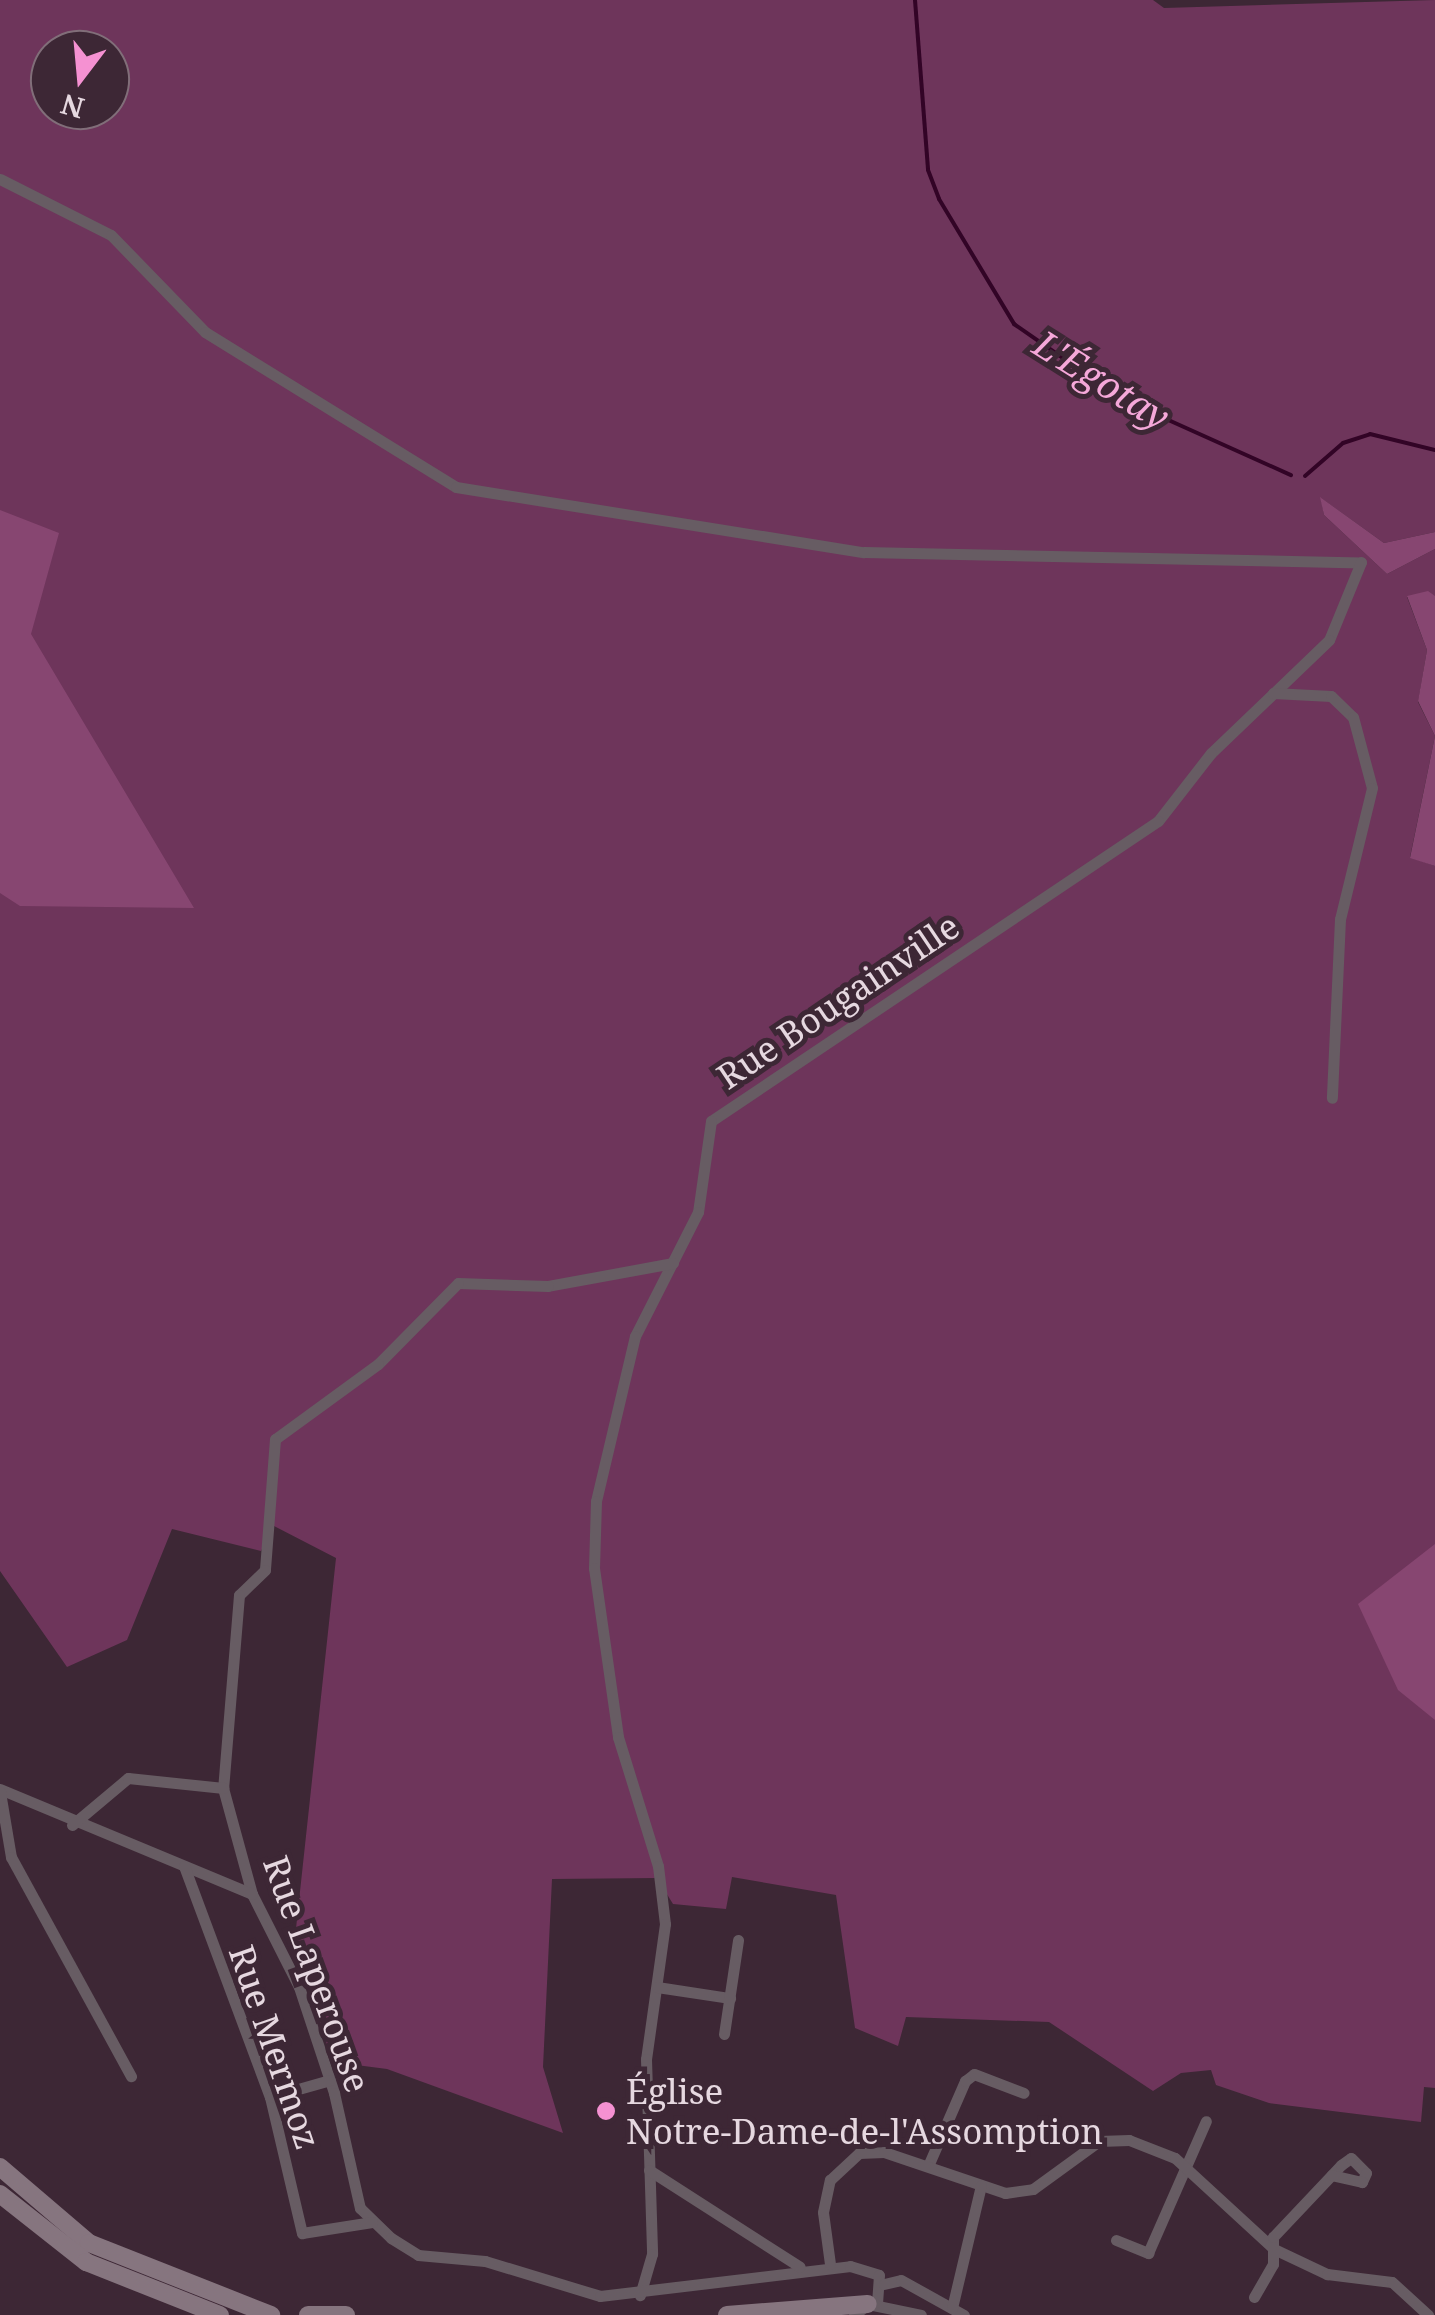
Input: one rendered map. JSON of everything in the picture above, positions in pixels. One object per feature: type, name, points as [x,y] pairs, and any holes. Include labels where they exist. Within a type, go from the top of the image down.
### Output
[{"type":"main road","points":[[0,2167],[89,2243],[271,2315]]},
{"type":"main road","points":[[0,2194],[86,2262],[220,2315]]},
{"type":"main road","points":[[726,2315],[866,2308]]},
{"type":"main road","points":[[308,2315],[346,2315]]},
{"type":"street","name":"Rue Bougainville","points":[[0,179],[110,235],[205,332],[456,487],[864,552],[1361,562],[1330,640],[1273,693],[1158,821],[711,1121],[698,1212],[635,1336],[594,1529],[618,1737],[661,1880],[656,1987],[646,2059],[652,2254],[640,2295]]},
{"type":"street","points":[[1273,693],[1330,696],[1353,717],[1372,788],[1340,918],[1332,1098]]},
{"type":"street","name":"Rue Laperouse","points":[[372,2222],[360,2208],[330,2080],[252,1894],[222,1788],[240,1595],[265,1570],[275,1439],[378,1364],[458,1282],[548,1286],[673,1263]]},
{"type":"street","points":[[72,1824],[128,1778],[222,1788]]},
{"type":"street","points":[[0,1791],[72,1824],[252,1894]]},
{"type":"street","points":[[0,1791],[11,1858],[131,2076]]},
{"type":"street","name":"Rue Mermoz","points":[[184,1866],[270,2097],[302,2233],[372,2222]]},
{"type":"street","points":[[724,2034],[738,1940]]},
{"type":"street","points":[[656,1987],[730,1998]]},
{"type":"street","points":[[928,2166],[964,2080],[974,2074],[1024,2093]]},
{"type":"street","points":[[270,2097],[330,2080]]},
{"type":"street","points":[[1116,2240],[1148,2253],[1206,2121]]},
{"type":"street","points":[[830,2264],[823,2212],[842,2163],[884,2152],[981,2185],[1033,2189],[1099,2141],[1160,2148],[1274,2249],[1327,2274],[1392,2282],[1428,2315]]},
{"type":"street","points":[[649,2170],[800,2268]]},
{"type":"street","points":[[1254,2297],[1274,2249],[1274,2236],[1332,2175]]},
{"type":"street","points":[[372,2222],[418,2255],[485,2261],[586,2294],[640,2295],[830,2264],[881,2279],[901,2280],[958,2312],[981,2185]]},
{"type":"street","points":[[881,2279],[866,2308],[920,2315]]},
{"type":"shaded area","points":[[0,0],[1153,0],[1164,8],[1435,0],[1435,532],[1384,543],[1321,498],[1324,515],[1387,574],[1435,549],[1435,596],[1407,597],[1427,650],[1418,702],[1435,736],[1410,857],[1435,866],[1435,2088],[1424,2087],[1421,2122],[1269,2103],[1216,2085],[1211,2070],[1181,2073],[1153,2091],[1049,2022],[906,2017],[898,2046],[855,2028],[836,1895],[732,1877],[726,1909],[673,1904],[657,1878],[552,1879],[543,2067],[563,2133],[387,2069],[333,2062],[294,1947],[336,1558],[274,1526],[261,1551],[172,1529],[127,1640],[67,1667],[0,1571]]},
{"type":"shaded area","points":[[1320,497],[1384,543],[1435,532],[1435,549],[1387,574],[1324,515]]},
{"type":"shaded area","points":[[0,510],[59,533],[31,634],[194,908],[20,906],[0,893]]},
{"type":"shaded area","points":[[1428,591],[1435,596],[1435,736],[1418,701],[1427,650],[1407,596]]},
{"type":"shaded area","points":[[1435,736],[1435,866],[1410,858]]},
{"type":"shaded area","points":[[1435,1544],[1435,1720],[1398,1690],[1358,1604]]},
{"type":"waterway","name":"L'Égotay","points":[[915,0],[928,170],[939,199],[1014,324],[1122,399]]},
{"type":"waterway","name":"L'Égotay","points":[[1135,405],[1291,475]]},
{"type":"waterway","name":"L'Égotay","points":[[1305,476],[1343,443],[1370,434],[1435,450]]},
{"type":"place","name":"Église Notre-Dame-de-l'Assomption","points":[[606,2111]]}]
